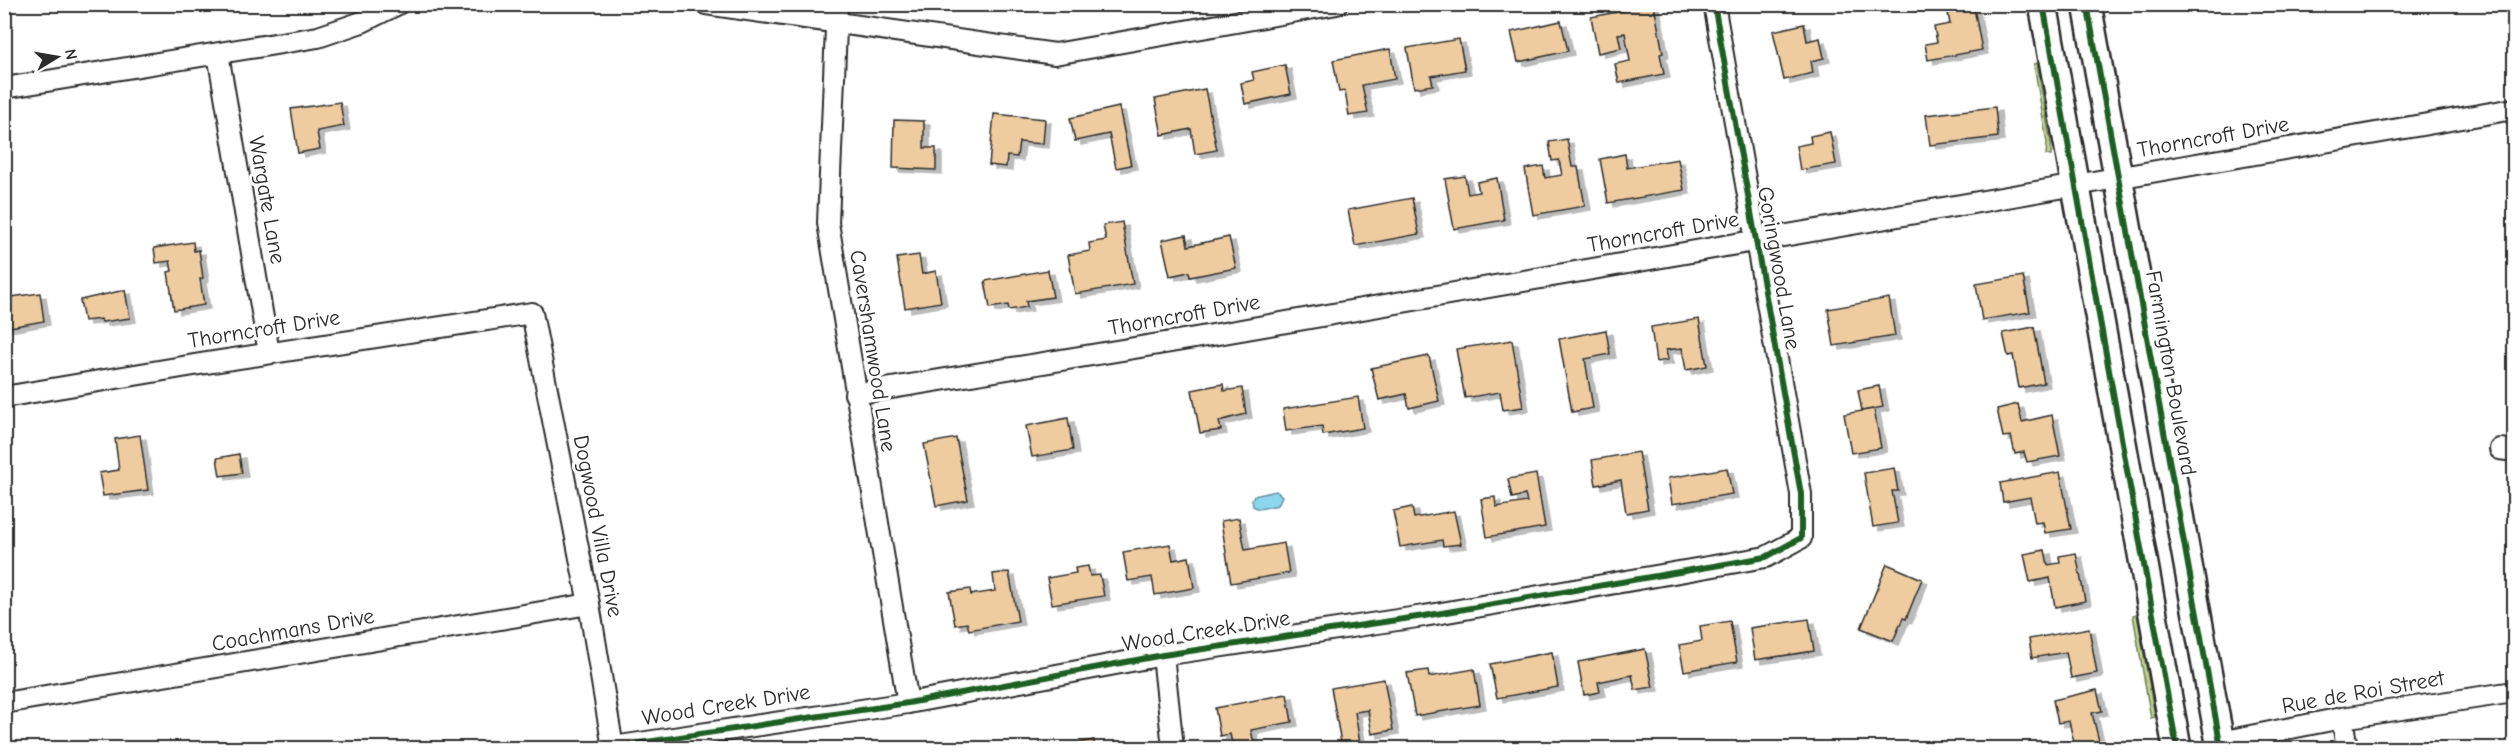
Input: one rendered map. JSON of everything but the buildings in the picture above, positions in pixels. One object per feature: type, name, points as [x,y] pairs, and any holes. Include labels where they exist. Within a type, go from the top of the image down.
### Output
[{"type":"main road","points":[[2043,4],[2177,748]]},
{"type":"main road","name":"Farmington Boulevard","points":[[2087,4],[2220,745]]},
{"type":"street","points":[[4,88],[318,37],[362,22],[398,4]]},
{"type":"street","points":[[706,4],[837,14],[1055,54],[1337,4]]},
{"type":"street","name":"Goringwood Lane","points":[[1714,4],[1801,494],[1801,538]]},
{"type":"street","name":"Cavershamwood Lane","points":[[837,14],[828,223],[908,703]]},
{"type":"street","name":"Wargate Lane","points":[[218,54],[269,353]]},
{"type":"street","name":"Thorncroft Drive","points":[[855,394],[1205,336],[2514,109]]},
{"type":"street","name":"Thorncroft Drive","points":[[4,396],[532,313]]},
{"type":"street","name":"Dogwood Villa Drive","points":[[532,313],[589,604],[613,748]]},
{"type":"street","name":"Wood Creek Drive","points":[[613,748],[908,703],[1163,655],[1424,616],[1766,557],[1801,538]]},
{"type":"street","name":"Coachmans Drive","points":[[4,703],[589,604]]},
{"type":"street","points":[[1163,655],[1173,748]]},
{"type":"street","name":"Rue de Roi Street","points":[[2220,745],[2342,718],[2514,692]]},
{"type":"street","points":[[2342,718],[2347,748]]},
{"type":"green space","points":[[2037,63],[2051,156],[2046,155],[2047,143],[2034,64]]},
{"type":"green space","points":[[2137,614],[2155,717],[2151,718],[2133,615]]},
{"type":"water","points":[[1276,491],[1282,496],[1278,505],[1259,509],[1253,506],[1254,496]]},
{"type":"cycle path","points":[[613,747],[908,703],[1163,655],[1424,616],[1766,557],[1801,538],[1801,494],[1714,4]]},
{"type":"cycle path","points":[[2043,4],[2177,748]]},
{"type":"cycle path","points":[[2087,4],[2221,748]]}]
